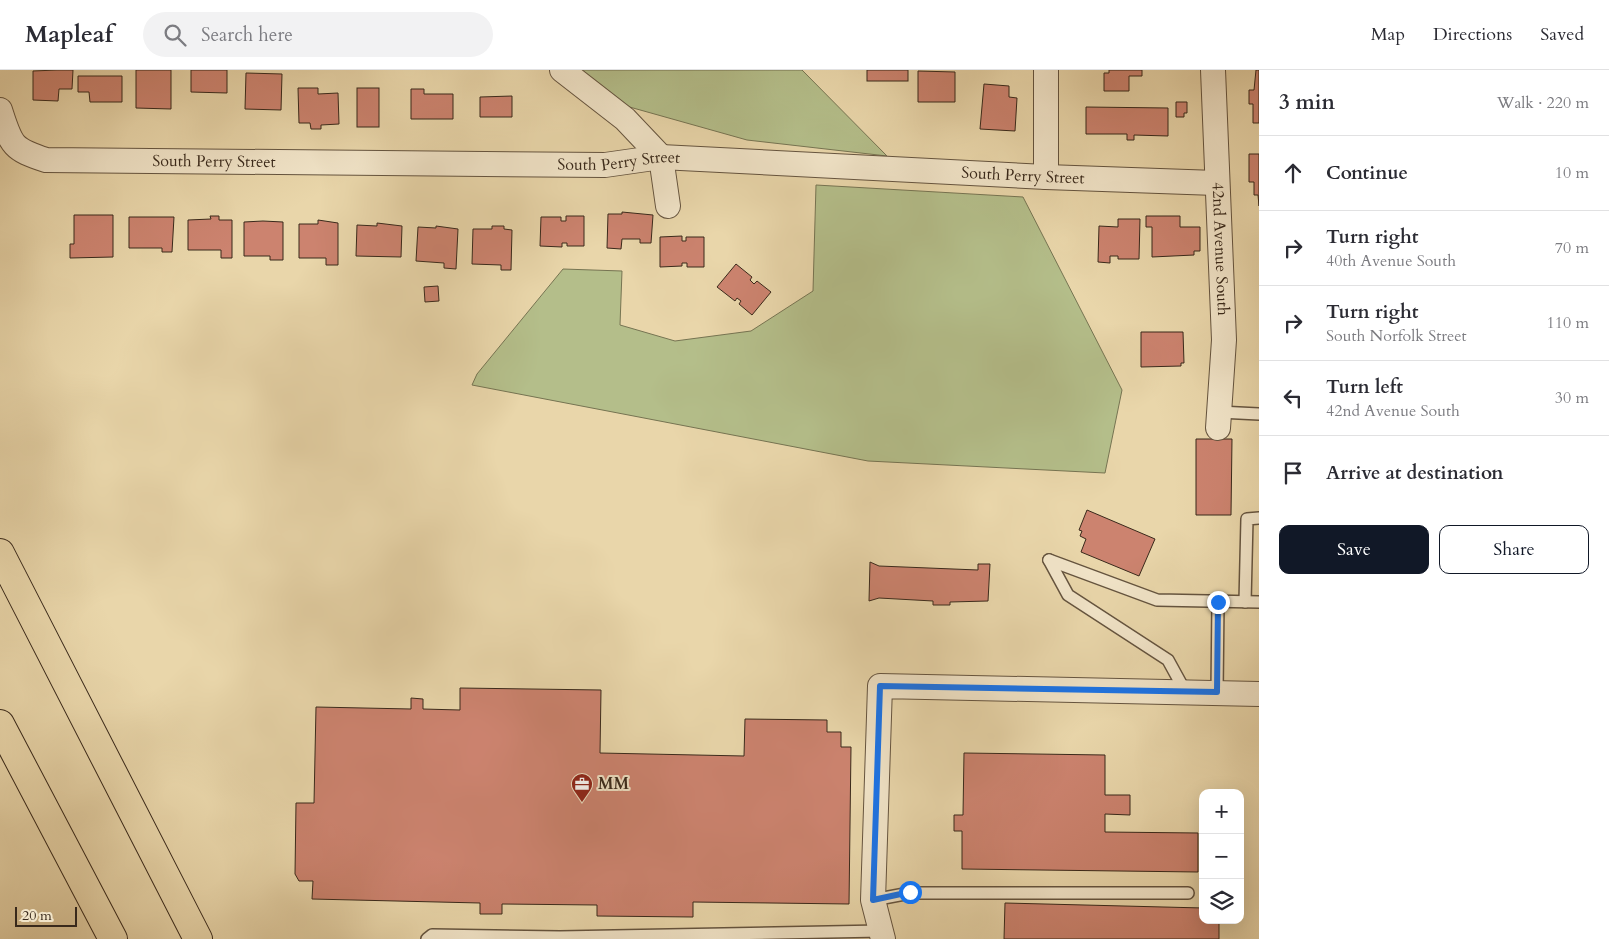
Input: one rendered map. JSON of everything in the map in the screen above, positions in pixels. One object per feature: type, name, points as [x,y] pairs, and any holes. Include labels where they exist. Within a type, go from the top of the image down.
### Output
[{"type":"highway","points":[[0,553],[198,939]]},
{"type":"highway","points":[[0,724],[113,939]]},
{"type":"street","points":[[562,70],[625,119],[661,157],[668,206]]},
{"type":"street","points":[[1046,70],[1046,177]]},
{"type":"street","name":"42nd Avenue South","points":[[1213,70],[1216,183],[1224,340],[1219,420]]},
{"type":"street","name":"South Perry Street","points":[[0,110],[8,136],[22,152],[46,160],[605,165],[661,157],[1046,177],[1216,183]]},
{"type":"street","points":[[882,935],[873,900],[880,686],[1259,694]]},
{"type":"lane","points":[[1219,420],[1259,414]]},
{"type":"lane","points":[[1245,602],[1246,519],[1259,518]]},
{"type":"lane","points":[[1185,691],[1168,660],[1068,595],[1050,560],[1157,600],[1259,602]]},
{"type":"lane","points":[[1217,692],[1218,602]]},
{"type":"lane","points":[[873,900],[910,892],[1188,892]]},
{"type":"lane","points":[[427,939],[432,935],[560,938],[882,935]]},
{"type":"green space","points":[[580,70],[802,70],[887,156],[747,140],[626,106]]},
{"type":"green space","points":[[816,185],[1023,197],[1122,390],[1105,473],[868,461],[472,385],[477,374],[563,269],[622,271],[620,325],[675,341],[751,331],[813,291]]},
{"type":"building","points":[[73,70],[72,89],[59,89],[58,101],[33,100],[33,71]]},
{"type":"building","points":[[136,70],[171,70],[171,109],[136,108]]},
{"type":"building","points":[[191,70],[227,70],[227,93],[191,92]]},
{"type":"building","points":[[867,70],[908,70],[908,81],[867,81]]},
{"type":"building","points":[[1109,70],[1142,70],[1142,76],[1129,76],[1129,91],[1104,91],[1104,73],[1109,73]]},
{"type":"building","points":[[1256,70],[1259,70],[1259,123],[1253,123],[1253,104],[1249,104],[1249,90],[1254,90]]},
{"type":"building","points":[[918,71],[955,72],[955,102],[918,102]]},
{"type":"building","points":[[246,73],[282,74],[281,110],[245,109]]},
{"type":"building","points":[[78,76],[122,76],[122,102],[90,102],[89,92],[78,92]]},
{"type":"building","points":[[984,84],[1009,86],[1009,97],[1017,98],[1015,131],[980,129]]},
{"type":"building","points":[[298,88],[318,88],[318,94],[338,93],[339,124],[321,125],[321,129],[311,129],[310,123],[299,123]]},
{"type":"building","points":[[357,88],[379,88],[379,127],[357,127]]},
{"type":"building","points":[[411,89],[424,89],[424,94],[453,94],[453,119],[411,119]]},
{"type":"building","points":[[512,96],[512,117],[480,117],[480,97]]},
{"type":"building","points":[[1176,102],[1187,102],[1187,113],[1184,113],[1184,117],[1176,117]]},
{"type":"building","points":[[1086,107],[1168,108],[1168,136],[1134,135],[1134,140],[1127,140],[1127,134],[1086,134]]},
{"type":"building","points":[[1249,154],[1259,154],[1259,206],[1258,195],[1254,195],[1254,182],[1249,182]]},
{"type":"building","points":[[622,212],[653,215],[651,243],[640,243],[640,239],[622,239],[621,249],[607,248],[608,214],[622,214]]},
{"type":"building","points":[[74,215],[113,215],[113,257],[70,258],[70,244],[74,244]]},
{"type":"building","points":[[210,216],[219,216],[219,220],[232,220],[232,258],[221,258],[221,250],[188,250],[188,220],[211,219]]},
{"type":"building","points":[[566,216],[584,216],[584,246],[567,246],[567,243],[562,243],[562,247],[540,246],[541,217],[561,217],[561,221],[566,221]]},
{"type":"building","points":[[1146,216],[1180,216],[1180,227],[1200,227],[1200,251],[1194,251],[1194,255],[1152,257],[1152,227],[1146,227]]},
{"type":"building","points":[[129,217],[174,217],[172,252],[162,252],[162,248],[129,248]]},
{"type":"building","points":[[1118,219],[1140,219],[1139,259],[1118,259],[1118,256],[1110,256],[1110,263],[1098,262],[1099,226],[1118,227]]},
{"type":"building","points":[[318,220],[338,223],[338,265],[326,265],[326,258],[299,258],[299,224],[318,224]]},
{"type":"building","points":[[244,222],[283,222],[283,260],[270,260],[270,256],[244,256]]},
{"type":"building","points":[[377,223],[402,226],[401,257],[356,256],[357,225],[377,226]]},
{"type":"building","points":[[436,226],[458,229],[456,269],[444,268],[444,263],[416,261],[418,227],[436,228]]},
{"type":"building","points":[[492,226],[504,226],[504,229],[512,230],[511,270],[501,270],[501,265],[472,264],[473,229],[492,229]]},
{"type":"building","points":[[682,236],[682,241],[686,241],[686,237],[704,237],[704,267],[687,267],[687,263],[682,263],[682,266],[660,267],[660,237]]},
{"type":"building","points":[[736,264],[752,277],[750,280],[754,284],[757,281],[771,292],[752,315],[739,304],[741,301],[737,298],[735,301],[717,287]]},
{"type":"building","points":[[438,286],[439,301],[425,302],[424,287]]},
{"type":"building","points":[[1141,332],[1183,332],[1184,363],[1181,363],[1181,366],[1141,367]]},
{"type":"building","points":[[1196,439],[1232,439],[1231,515],[1196,515]]},
{"type":"building","points":[[1087,510],[1155,539],[1139,576],[1081,552],[1086,539],[1080,536],[1082,531],[1079,530]]},
{"type":"building","points":[[870,562],[879,566],[978,570],[978,564],[990,564],[988,601],[950,602],[950,605],[933,605],[933,601],[879,598],[869,601]]},
{"type":"building","name":"MM","points":[[460,688],[601,690],[600,753],[744,756],[745,719],[827,720],[827,732],[841,732],[841,747],[851,747],[849,904],[693,902],[693,917],[597,916],[597,905],[502,904],[502,914],[480,914],[480,903],[312,899],[313,881],[299,881],[295,874],[296,803],[314,803],[316,707],[411,709],[411,698],[423,699],[423,709],[460,710]]},
{"type":"building","points":[[964,753],[1105,755],[1105,795],[1130,795],[1130,815],[1105,814],[1105,832],[1198,833],[1198,872],[962,869],[962,831],[954,831],[954,815],[963,815]]},
{"type":"building","points":[[1005,903],[1199,908],[1199,924],[1219,924],[1219,939],[1004,939]]},
{"type":"place","name":"MM","points":[[582,803]]},
{"type":"route","points":[[910,892],[873,900],[880,686],[1217,692],[1218,602]]}]
